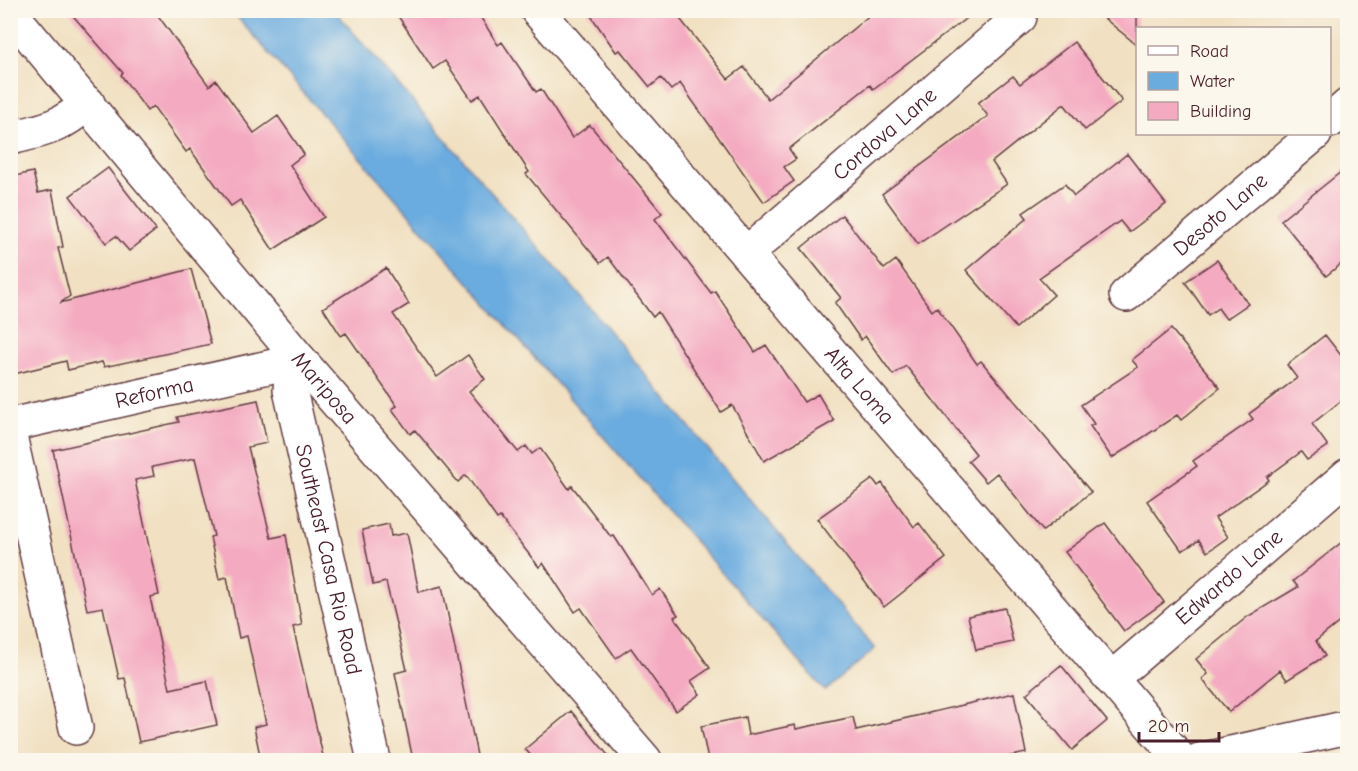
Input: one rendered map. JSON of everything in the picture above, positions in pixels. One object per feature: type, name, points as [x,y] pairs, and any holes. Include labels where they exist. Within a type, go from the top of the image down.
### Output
[{"type":"street","name":"Alta Loma","points":[[537,10],[1181,760]]},
{"type":"street","name":"Mariposa","points":[[10,12],[300,360],[645,760]]},
{"type":"street","name":"Cordova Lane","points":[[747,253],[1020,17]]},
{"type":"street","points":[[10,138],[43,131],[67,121],[88,103]]},
{"type":"street","points":[[1331,119],[1347,105]]},
{"type":"street","name":"Desoto Lane","points":[[1126,295],[1314,135]]},
{"type":"street","name":"Reforma","points":[[10,425],[300,360]]},
{"type":"street","name":"Southeast Casa Rio Road","points":[[300,360],[291,377],[290,390],[374,760]]},
{"type":"street","points":[[10,436],[76,728]]},
{"type":"street","name":"Edwardo Lane","points":[[1111,679],[1347,475]]},
{"type":"street","points":[[1199,760],[1347,727]]},
{"type":"water","points":[[232,11],[335,11],[576,291],[875,649],[825,691]]},
{"type":"building","points":[[68,10],[154,10],[209,86],[216,80],[254,133],[278,116],[304,154],[290,165],[324,217],[273,250],[240,200],[231,206],[190,149],[186,152],[153,106],[147,111],[121,75],[123,73]]},
{"type":"building","points":[[394,10],[476,10],[498,45],[502,42],[536,92],[541,89],[572,138],[590,125],[662,213],[655,219],[711,293],[715,291],[755,352],[766,345],[804,402],[818,394],[834,421],[764,461],[732,405],[721,412],[658,312],[653,317],[608,257],[600,263],[526,174],[529,172],[480,95],[472,100],[445,61],[433,69]]},
{"type":"building","points":[[587,10],[673,10],[728,79],[744,67],[768,99],[876,10],[977,10],[873,89],[870,85],[789,149],[796,159],[784,167],[794,181],[764,202],[680,83],[671,90],[661,78],[650,87],[620,50],[616,52]]},
{"type":"building","points":[[1094,10],[1137,10],[1136,44]]},
{"type":"building","points":[[1074,42],[1122,101],[1085,130],[1064,104],[992,162],[1007,184],[918,244],[882,194],[988,116],[978,103],[1013,76],[1020,84]]},
{"type":"building","points":[[1127,154],[1166,204],[1129,232],[1120,221],[1039,278],[1054,295],[1016,328],[966,270],[1027,218],[1023,213],[1065,184],[1074,196]]},
{"type":"building","points":[[1347,167],[1347,259],[1326,276],[1281,220]]},
{"type":"building","points":[[108,168],[156,230],[129,251],[116,236],[106,243],[70,196]]},
{"type":"building","points":[[33,172],[38,193],[52,190],[63,247],[58,248],[70,296],[60,303],[191,269],[211,344],[104,367],[102,362],[68,370],[66,361],[10,375],[10,177]]},
{"type":"building","points":[[842,215],[884,269],[896,260],[932,311],[937,307],[977,364],[981,361],[1091,492],[1043,531],[997,473],[986,482],[968,461],[976,454],[906,366],[893,375],[865,336],[861,340],[835,303],[841,298],[801,248]]},
{"type":"building","points":[[1217,260],[1248,304],[1226,319],[1218,308],[1208,315],[1185,282]]},
{"type":"building","points":[[386,268],[409,304],[393,314],[437,377],[468,355],[485,379],[469,391],[518,452],[526,446],[532,454],[540,448],[569,489],[572,486],[611,537],[614,536],[652,595],[660,589],[678,615],[674,617],[710,668],[691,681],[700,694],[676,711],[631,648],[616,658],[581,608],[575,612],[543,563],[539,567],[500,517],[497,519],[466,475],[458,482],[415,430],[410,434],[392,409],[397,406],[346,333],[341,336],[323,308]]},
{"type":"building","points":[[1171,329],[1220,388],[1181,420],[1177,415],[1112,458],[1090,426],[1094,424],[1081,405],[1138,367],[1132,360]]},
{"type":"building","points":[[1325,335],[1347,363],[1347,396],[1312,424],[1328,446],[1307,460],[1301,452],[1267,477],[1269,480],[1215,518],[1228,537],[1207,552],[1199,540],[1182,551],[1147,501],[1197,466],[1193,461],[1253,419],[1249,414],[1297,378],[1287,365]]},
{"type":"building","points":[[258,400],[267,443],[248,447],[271,538],[286,535],[302,625],[293,627],[324,760],[261,760],[254,727],[266,724],[247,636],[239,638],[227,577],[219,579],[210,537],[214,536],[195,458],[152,467],[154,476],[135,480],[159,595],[150,597],[170,689],[207,681],[217,725],[139,742],[125,678],[119,679],[103,607],[87,610],[53,450],[179,422],[177,417]]},
{"type":"building","points":[[873,479],[878,486],[882,483],[914,527],[919,523],[946,558],[884,607],[817,519]]},
{"type":"building","points":[[1105,523],[1164,602],[1124,631],[1065,552]]},
{"type":"building","points":[[389,524],[391,536],[407,533],[419,592],[442,586],[478,760],[413,760],[395,673],[407,670],[386,582],[373,585],[362,530]]},
{"type":"building","points":[[1347,538],[1347,616],[1316,641],[1325,656],[1287,680],[1280,670],[1229,712],[1202,679],[1208,674],[1196,659],[1247,617],[1298,587],[1293,581]]},
{"type":"building","points":[[1005,608],[1013,642],[976,650],[968,616]]},
{"type":"building","points":[[1061,665],[1107,721],[1072,750],[1026,694]]},
{"type":"building","points":[[1014,693],[1026,753],[991,760],[708,760],[701,726],[745,717],[748,735],[795,725],[796,729],[853,717],[856,730]]},
{"type":"building","points":[[571,711],[612,760],[535,760],[525,749]]}]
